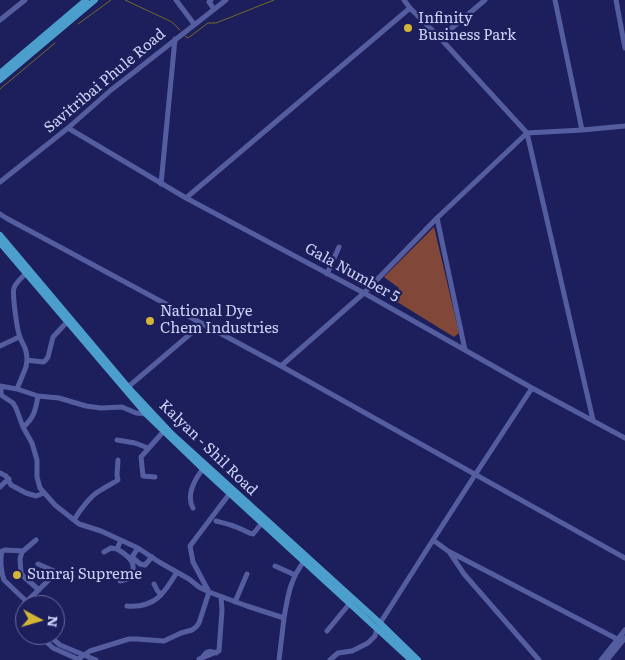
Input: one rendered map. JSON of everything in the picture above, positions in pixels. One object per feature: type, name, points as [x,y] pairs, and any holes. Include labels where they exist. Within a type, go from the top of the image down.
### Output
[{"type":"main road","points":[[0,73],[86,0]]},
{"type":"main road","points":[[0,80],[95,0]]},
{"type":"main road","name":"Kalyan - Shil Road","points":[[0,235],[67,322],[148,412],[305,559],[418,660]]},
{"type":"main road","name":"Kalyan - Shil Road","points":[[0,243],[128,387],[163,432],[262,523],[305,559],[350,603],[379,626],[411,660]]},
{"type":"street","points":[[0,20],[24,0]]},
{"type":"street","points":[[176,0],[194,24]]},
{"type":"street","points":[[211,0],[209,2],[214,9]]},
{"type":"street","name":"Savitribai Phule Road","points":[[0,182],[68,128],[111,90],[226,0]]},
{"type":"street","points":[[404,0],[527,133],[593,420]]},
{"type":"street","points":[[440,38],[484,0]]},
{"type":"street","points":[[556,0],[582,130]]},
{"type":"street","points":[[617,0],[624,31],[625,48]]},
{"type":"street","points":[[186,198],[410,8]]},
{"type":"street","points":[[161,184],[175,39]]},
{"type":"street","points":[[281,366],[364,293],[437,218],[527,133],[625,126]]},
{"type":"street","name":"Gala Number 5","points":[[68,128],[186,198],[364,293],[625,438]]},
{"type":"street","points":[[0,214],[281,366],[625,558]]},
{"type":"street","points":[[437,218],[465,350]]},
{"type":"street","points":[[327,274],[339,247]]},
{"type":"street","points":[[17,388],[26,367],[27,350],[19,337],[13,293],[14,286],[26,273]]},
{"type":"street","points":[[27,360],[45,361],[48,357],[53,337],[67,322]]},
{"type":"street","points":[[128,387],[202,324]]},
{"type":"street","points":[[0,346],[19,337]]},
{"type":"street","points":[[148,412],[136,413],[122,406],[94,407],[53,396],[38,396],[17,388],[1,386],[1,395],[13,403],[32,443],[37,460],[37,477],[40,488],[55,505],[79,524],[101,531],[138,548],[209,592],[284,618]]},
{"type":"street","points":[[330,660],[338,653],[352,651],[375,636],[379,626],[433,540],[532,388]]},
{"type":"street","points":[[23,427],[36,409],[38,396]]},
{"type":"street","points":[[155,477],[143,476],[142,457],[163,432]]},
{"type":"street","points":[[117,440],[135,443],[148,448]]},
{"type":"street","points":[[74,520],[80,509],[99,490],[118,480],[118,460]]},
{"type":"street","points":[[193,508],[191,504],[191,491],[198,475],[203,469]]},
{"type":"street","points":[[0,473],[8,477],[11,485],[26,493],[36,496],[44,493]]},
{"type":"street","points":[[0,487],[8,477]]},
{"type":"street","points":[[81,658],[90,651],[129,639],[164,640],[196,627],[209,592],[193,562],[190,546],[230,494]]},
{"type":"street","points":[[216,521],[253,534],[262,523]]},
{"type":"street","points":[[36,540],[23,551],[20,559],[22,574],[38,590]]},
{"type":"street","points":[[117,549],[121,540]]},
{"type":"street","points":[[433,540],[448,550],[617,639]]},
{"type":"street","points":[[104,552],[111,548],[117,549],[127,554],[132,563],[132,573],[128,579],[120,581]]},
{"type":"street","points":[[138,548],[132,558],[140,564],[146,565],[152,557]]},
{"type":"street","points":[[20,595],[2,576],[1,556],[2,551],[5,550],[23,551]]},
{"type":"street","points":[[448,550],[464,574],[539,660]]},
{"type":"street","points":[[279,660],[288,592],[295,575],[305,559]]},
{"type":"street","points":[[33,595],[56,573],[38,564]]},
{"type":"street","points":[[275,566],[295,575]]},
{"type":"street","points":[[127,606],[147,604],[157,600],[166,590],[177,572]]},
{"type":"street","points":[[235,602],[248,574]]},
{"type":"street","points":[[154,584],[161,595]]},
{"type":"street","points":[[200,659],[219,651],[221,597]]},
{"type":"street","points":[[327,631],[350,603]]},
{"type":"street","points":[[601,660],[625,630]]},
{"type":"street","points":[[607,660],[625,638]]},
{"type":"street","points":[[55,645],[81,658],[96,660]]},
{"type":"shaded area","points":[[434,227],[459,333],[454,337],[394,300],[399,288],[384,277]]},
{"type":"waterway","points":[[78,24],[111,0]]},
{"type":"waterway","points":[[125,0],[172,22],[180,30]]},
{"type":"waterway","points":[[185,36],[188,38],[208,23],[216,23],[274,0]]},
{"type":"waterway","points":[[0,89],[55,43]]},
{"type":"place","name":"Infinity Business Park","points":[[408,28]]},
{"type":"place","name":"National Dye Chem Industries","points":[[150,321]]},
{"type":"place","name":"Sunraj Supreme","points":[[17,575]]}]
